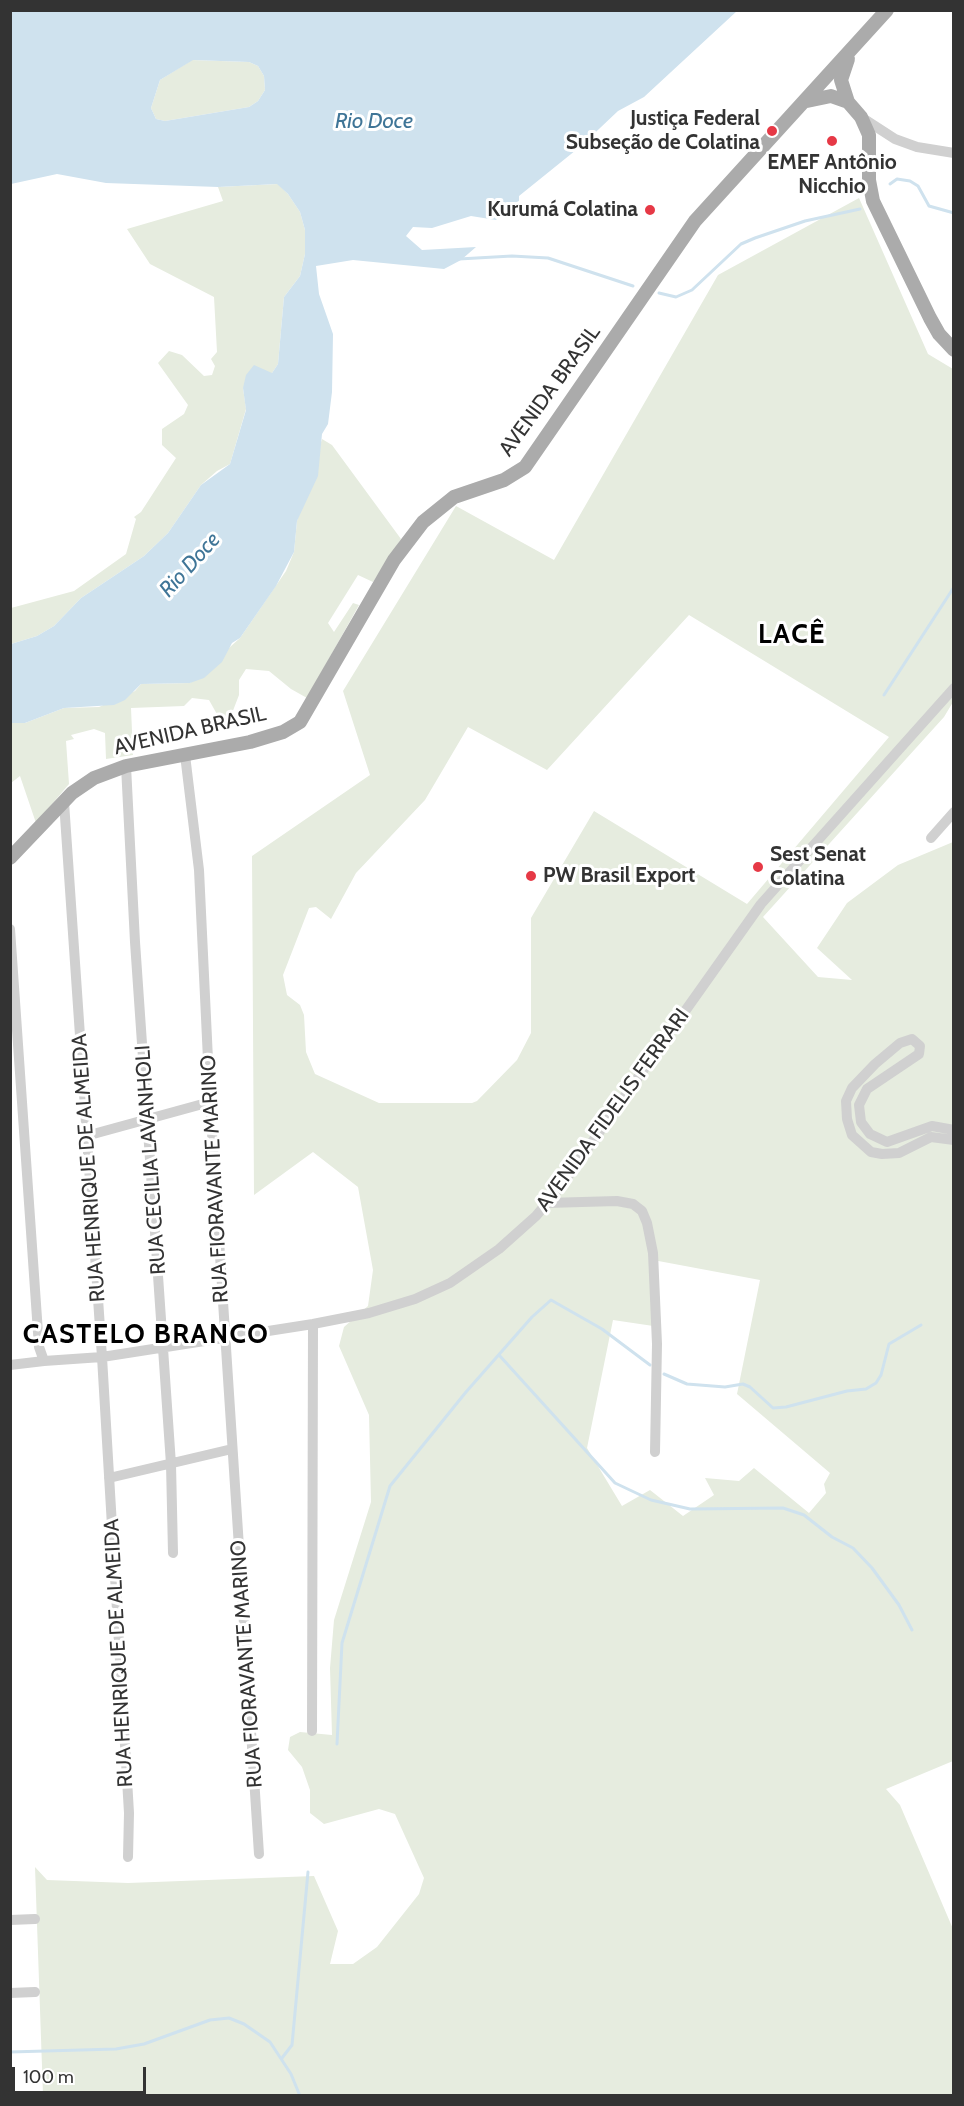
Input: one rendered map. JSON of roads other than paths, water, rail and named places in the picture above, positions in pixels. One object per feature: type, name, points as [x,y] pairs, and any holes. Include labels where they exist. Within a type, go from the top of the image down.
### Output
[{"type":"main road","name":"AVENIDA BRASIL","points":[[10,858],[86,782],[126,766],[270,736],[300,722],[321,690],[338,653],[412,535],[442,504],[454,497],[504,480],[525,467],[677,244],[887,10]]},
{"type":"main road","points":[[853,50],[842,73],[843,86],[848,102],[861,117],[869,135],[869,180],[873,201],[930,318],[939,334],[954,350]]},
{"type":"main road","points":[[805,102],[822,96],[848,102]]},
{"type":"street","points":[[861,117],[895,139],[917,147],[954,153]]},
{"type":"street","name":"AVENIDA FIDELIS FERRARI","points":[[10,1365],[102,1357],[164,1348],[314,1324],[394,1306],[450,1283],[499,1249],[547,1203],[761,904],[953,690]]},
{"type":"street","name":"RUA FIORAVANTE MARINO","points":[[185,755],[199,870],[210,1102],[260,1854]]},
{"type":"street","name":"RUA CECILIA LAVANHOLI","points":[[126,766],[135,942],[171,1464],[173,1553]]},
{"type":"street","name":"RUA HENRIQUE DE ALMEIDA","points":[[64,802],[102,1357],[129,1813],[128,1857]]},
{"type":"street","points":[[931,838],[954,812]]},
{"type":"street","points":[[10,929],[39,1347],[47,1362]]},
{"type":"street","points":[[954,1130],[932,1126],[887,1142],[870,1134],[861,1122],[859,1105],[873,1083],[919,1054],[918,1041],[912,1039],[900,1043],[875,1064],[852,1088],[846,1101],[847,1119],[852,1135],[871,1152],[899,1153],[931,1137],[954,1140]]},
{"type":"street","points":[[86,1136],[210,1102]]},
{"type":"street","points":[[897,1139],[894,1146],[899,1153]]},
{"type":"street","points":[[547,1203],[617,1201],[633,1204],[642,1212],[647,1222],[653,1253],[656,1333],[655,1452]]},
{"type":"street","points":[[312,1731],[314,1324]]},
{"type":"street","points":[[109,1478],[232,1449]]},
{"type":"street","points":[[10,1920],[35,1919]]},
{"type":"street","points":[[10,1993],[35,1992]]},
{"type":"water","name":"Rio Doce","points":[[11,10],[737,11],[644,97],[618,111],[581,146],[519,196],[519,201],[508,206],[496,220],[471,216],[432,228],[413,227],[406,236],[422,250],[476,247],[461,260],[444,269],[353,260],[316,266],[319,294],[333,334],[332,392],[328,424],[322,434],[318,476],[297,521],[294,552],[276,586],[240,638],[232,643],[222,662],[204,678],[190,683],[141,684],[125,700],[114,705],[64,708],[25,723],[11,723],[11,644],[37,636],[54,626],[81,598],[144,556],[168,533],[201,485],[230,464],[246,410],[243,388],[246,375],[254,365],[272,373],[278,364],[284,297],[300,276],[305,254],[305,230],[300,212],[288,194],[277,184],[218,187],[106,183],[57,174],[11,184]],"holes":[[[193,60],[249,62],[258,66],[264,76],[265,90],[258,101],[249,107],[165,121],[156,119],[151,108],[160,80]]]},
{"type":"waterway","points":[[890,184],[897,179],[910,181],[918,186],[929,206],[954,213]]},
{"type":"waterway","points":[[659,293],[676,297],[692,290],[741,244],[755,238],[805,221],[860,209]]},
{"type":"waterway","points":[[459,259],[512,256],[548,258],[633,286]]},
{"type":"waterway","points":[[884,695],[954,587]]},
{"type":"waterway","points":[[337,1744],[342,1643],[390,1486],[466,1392],[532,1317],[551,1300],[602,1329],[650,1365]]},
{"type":"waterway","points":[[664,1374],[687,1384],[725,1387],[743,1384],[750,1387],[773,1408],[786,1407],[847,1391],[866,1389],[876,1383],[881,1375],[889,1344],[921,1325]]},
{"type":"waterway","points":[[499,1355],[615,1483],[651,1500],[690,1509],[783,1508],[804,1515],[832,1537],[853,1548],[872,1568],[899,1605],[912,1630]]},
{"type":"waterway","points":[[282,2058],[292,2045],[308,1872]]},
{"type":"waterway","points":[[10,2052],[116,2049],[144,2044],[210,2020],[229,2018],[244,2024],[270,2042],[291,2074],[300,2096]]},
{"type":"place","name":"Justiça Federal Subseção de Colatina","points":[[772,131]]},
{"type":"place","name":"EMEF Antônio Nicchio","points":[[832,141]]},
{"type":"place","name":"Kurumá Colatina","points":[[650,210]]},
{"type":"place","name":"Sest Senat Colatina","points":[[758,867]]},
{"type":"place","name":"PW Brasil Export","points":[[531,876]]},
{"type":"district","name":"LACÊ","points":[[792,635]]},
{"type":"district","name":"CASTELO BRANCO","points":[[146,1335]]}]
